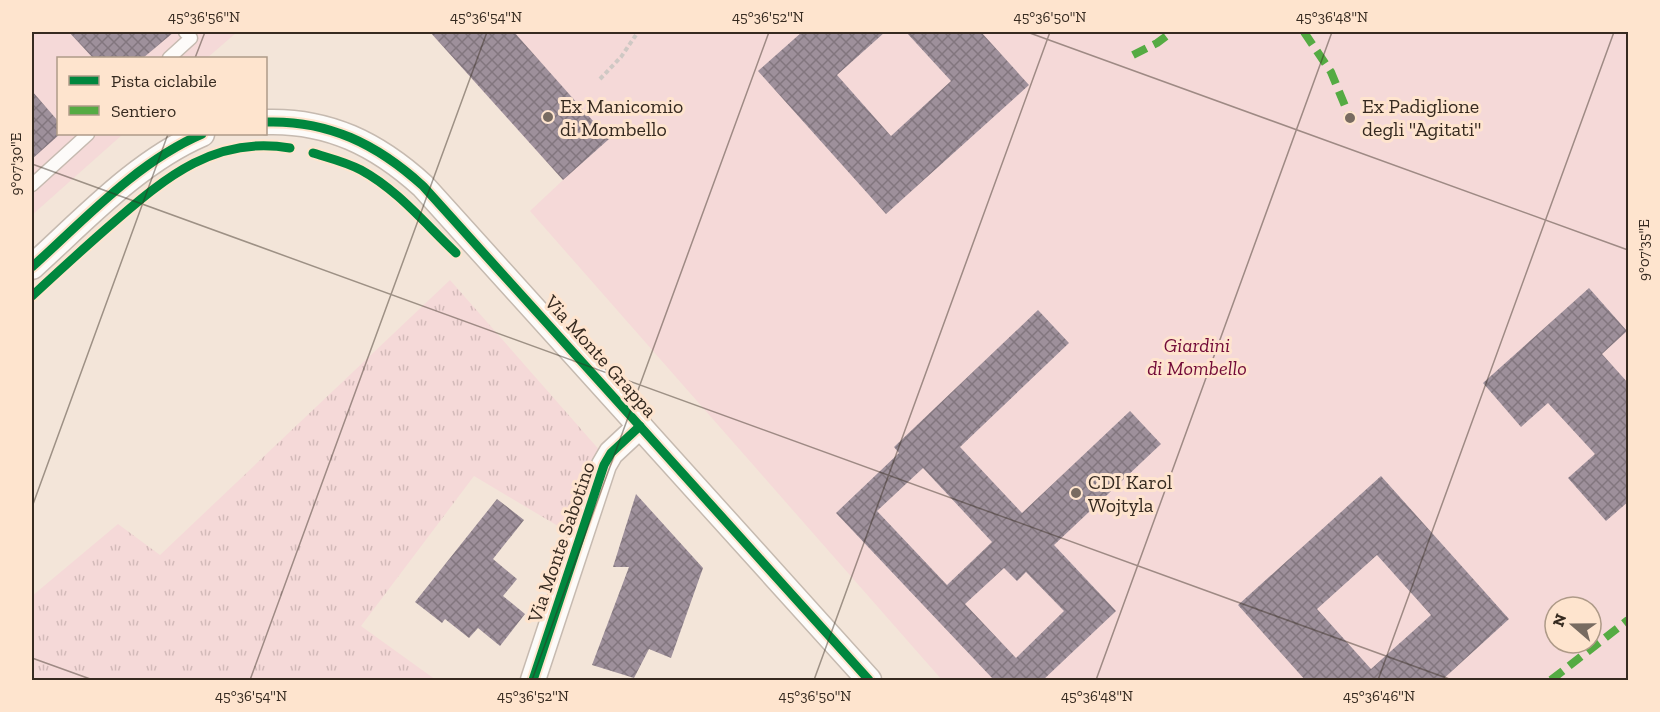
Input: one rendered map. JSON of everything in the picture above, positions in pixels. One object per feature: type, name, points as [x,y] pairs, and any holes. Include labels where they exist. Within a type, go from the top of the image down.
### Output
[{"type":"street","name":"Via Monte Grappa","points":[[267,122],[292,123],[337,132],[369,145],[398,163],[430,194],[869,681]]},
{"type":"street","points":[[32,267],[144,168],[172,148],[200,135]]},
{"type":"street","name":"Via Monte Sabotino","points":[[533,681],[604,465],[611,453],[640,426]]},
{"type":"lane","points":[[170,57],[191,38],[185,32]]},
{"type":"lane","points":[[32,185],[87,135]]},
{"type":"path","points":[[600,79],[621,57],[638,32]]},
{"type":"green space","points":[[32,32],[237,32],[208,57],[57,57],[57,135],[122,135],[32,215]]},
{"type":"green space","name":"Giardini di Mombello","points":[[430,32],[1628,32],[1628,680],[942,680],[530,211],[563,180]]},
{"type":"green space","points":[[450,280],[602,453],[573,535],[474,476],[361,626],[436,680],[32,680],[32,596],[118,524],[160,555]]},
{"type":"building","points":[[69,32],[174,32],[144,57],[92,57]]},
{"type":"building","name":"Ex Manicomio di Mombello","points":[[430,32],[514,32],[609,139],[563,180]]},
{"type":"building","points":[[802,32],[885,32],[837,75],[891,136],[951,81],[906,32],[981,32],[1029,85],[886,214],[758,71]]},
{"type":"building","points":[[32,91],[57,120],[57,135],[59,135],[32,159]]},
{"type":"building","points":[[1589,288],[1627,331],[1602,354],[1629,384],[1629,501],[1606,521],[1568,478],[1595,454],[1548,403],[1521,427],[1483,383]]},
{"type":"building","name":"CDI Karol Wojtyla","points":[[1038,310],[1069,343],[960,447],[1022,513],[1130,411],[1161,444],[1054,545],[1116,611],[1042,681],[992,681],[993,679],[836,513],[899,453],[894,447]],"holes":[[[923,468],[992,542],[947,585],[877,511]],[[1004,568],[1017,581],[1026,572],[1064,611],[1016,658],[965,604]]]},
{"type":"building","points":[[1381,476],[1509,619],[1441,681],[1306,681],[1238,605]],"holes":[[[1377,555],[1431,615],[1371,669],[1317,609]]]},
{"type":"building","points":[[636,494],[703,568],[671,658],[649,649],[634,678],[592,665],[629,567],[613,567]]},
{"type":"building","points":[[497,499],[524,520],[493,559],[517,579],[503,596],[525,614],[500,646],[478,628],[469,638],[445,619],[442,623],[415,602]]},
{"type":"marked path","points":[[1133,55],[1157,43],[1172,32]]},
{"type":"marked path","points":[[1304,32],[1331,72],[1350,118]]},
{"type":"marked path","points":[[1551,680],[1628,620]]},
{"type":"cycle path","points":[[267,122],[289,122],[331,130],[388,158],[423,186],[869,680]]},
{"type":"cycle path","points":[[32,267],[133,176],[155,160],[200,135]]},
{"type":"cycle path","points":[[32,296],[133,205],[173,175],[194,163],[239,148],[263,146],[290,148]]},
{"type":"cycle path","points":[[313,153],[361,170],[387,187],[456,253]]},
{"type":"cycle path","points":[[533,680],[604,465],[611,453],[640,426]]},
{"type":"place","name":"Ex Manicomio di Mombello","points":[[548,117]]},
{"type":"place","name":"Ex Padiglione degli \"Agitati\"","points":[[1350,118]]},
{"type":"place","name":"CDI Karol Wojtyla","points":[[1076,493]]}]
